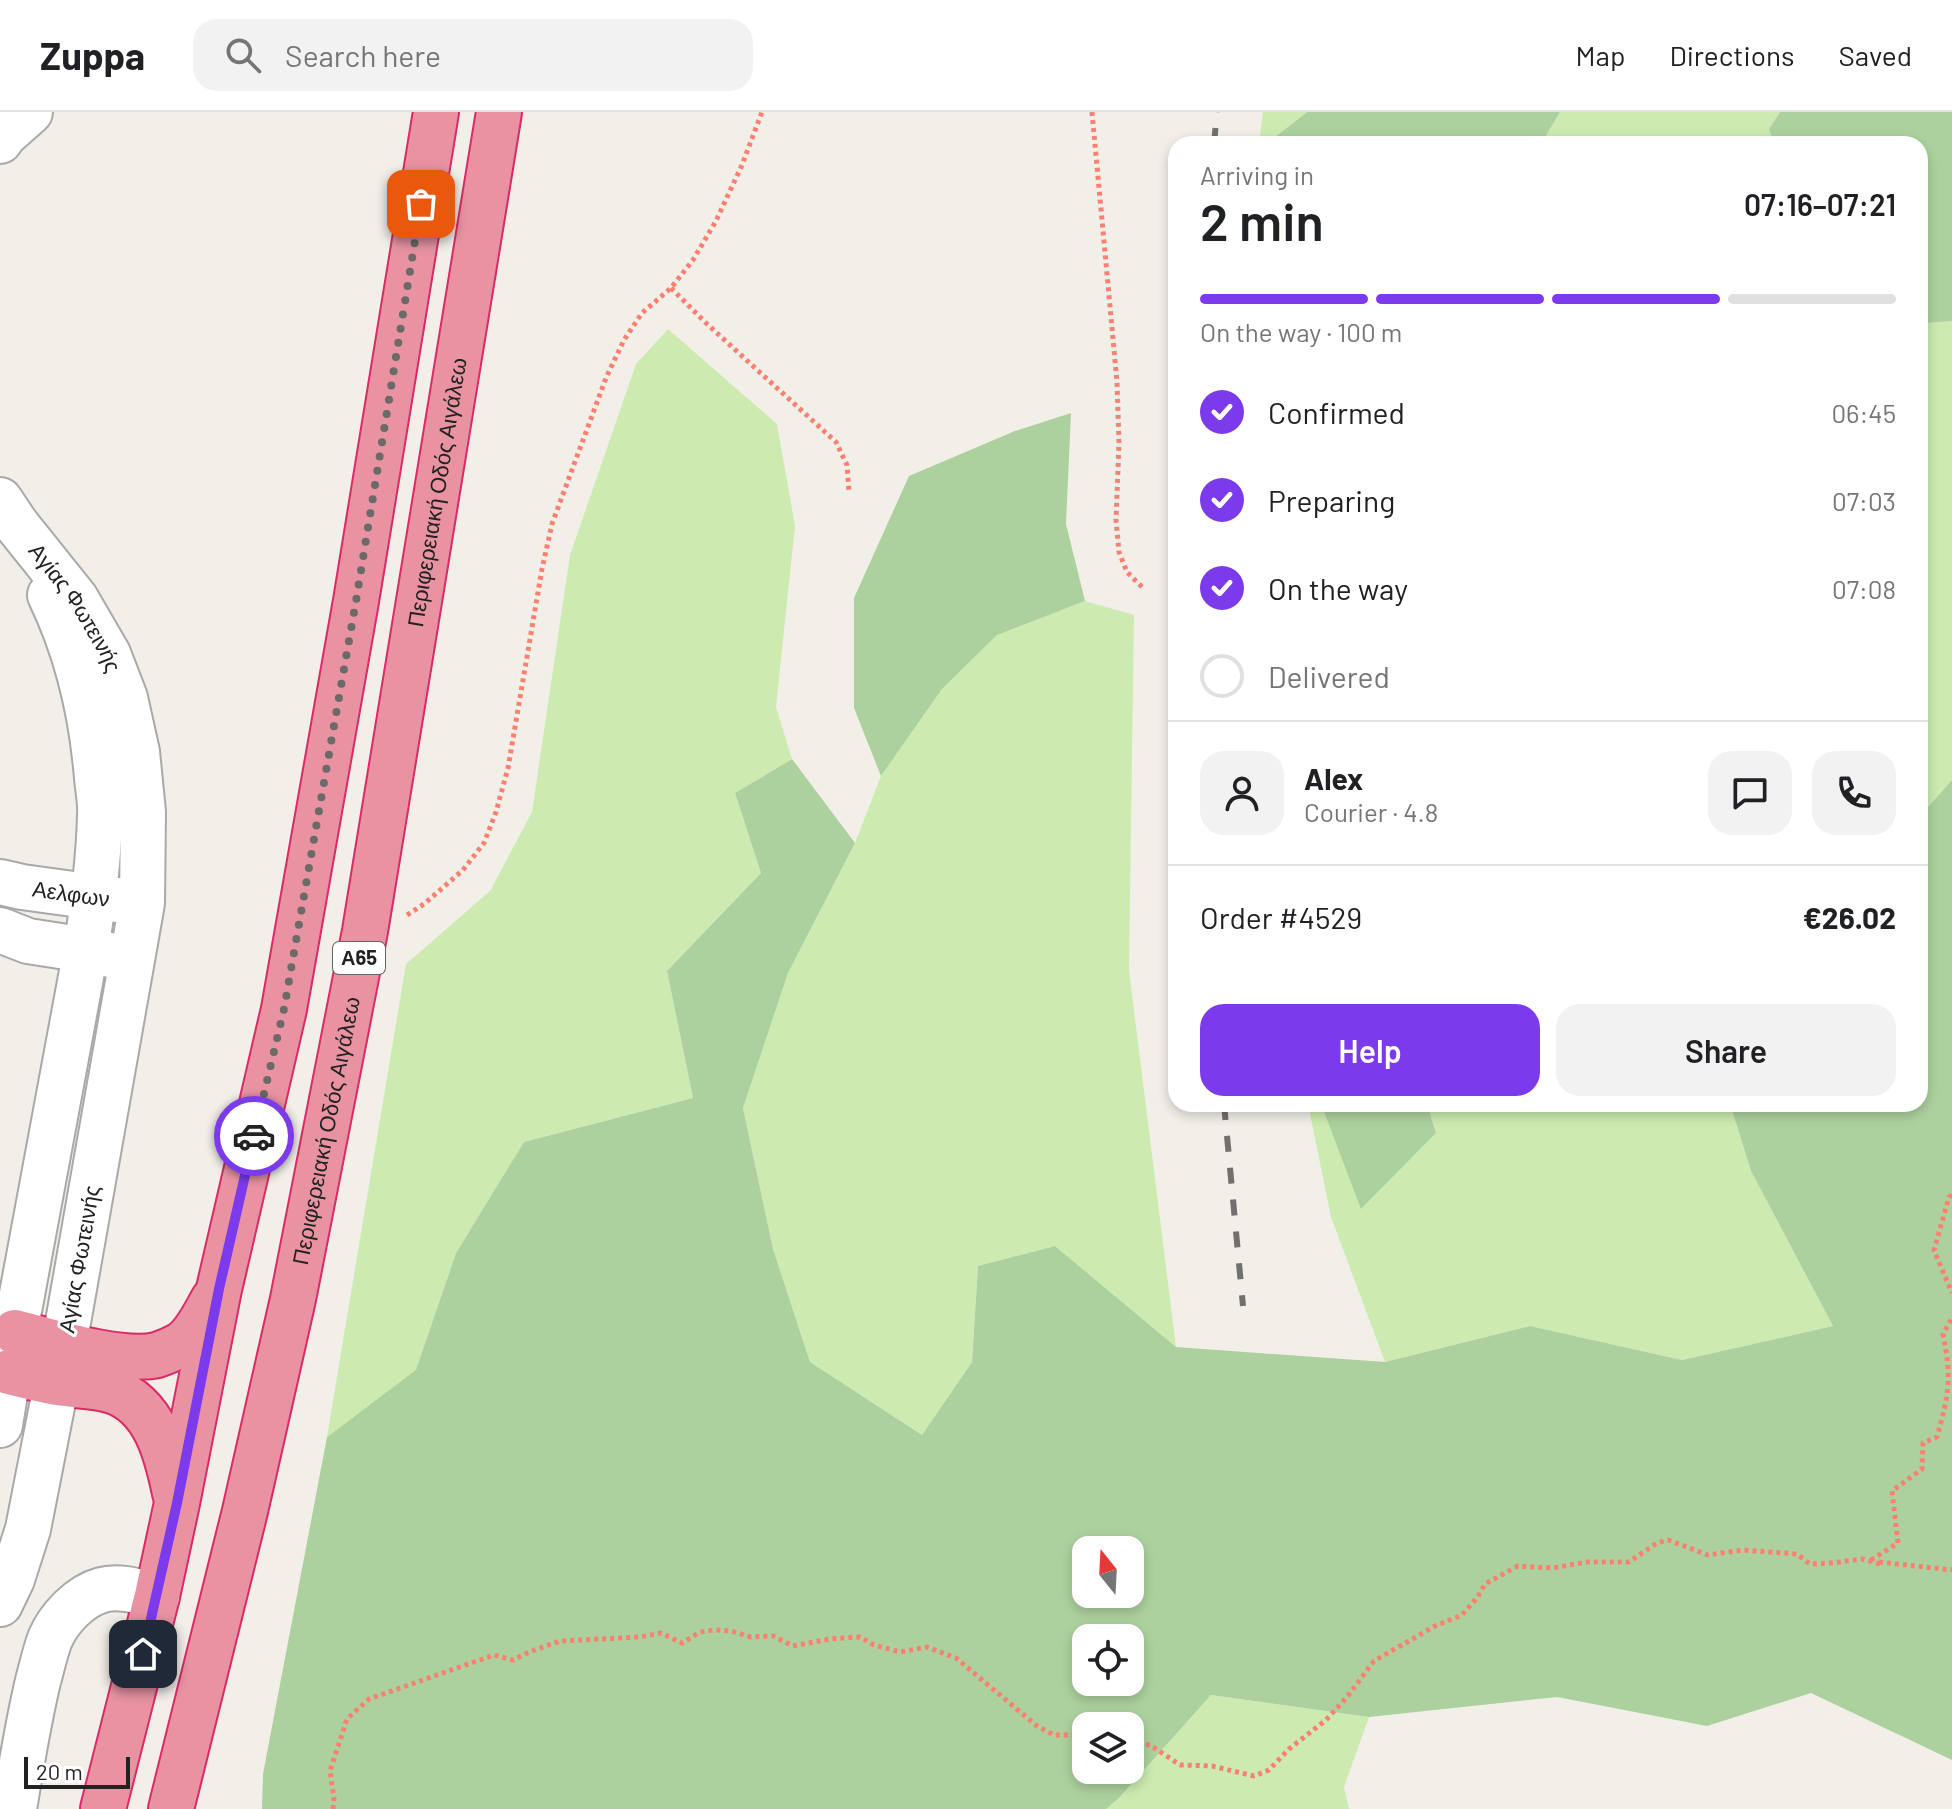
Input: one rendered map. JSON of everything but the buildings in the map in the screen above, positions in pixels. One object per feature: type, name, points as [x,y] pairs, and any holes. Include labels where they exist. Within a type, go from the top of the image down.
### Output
[{"type":"highway","points":[[103,1809],[157,1596],[219,1289],[284,1009],[356,601],[436,112]]},
{"type":"highway","name":"Περιφερειακή Οδός Αιγάλεω","points":[[171,1809],[245,1511],[293,1299],[365,931],[499,112]]},
{"type":"highway","points":[[59,1364],[156,1355],[182,1344],[200,1324],[219,1289]]},
{"type":"highway","points":[[12,1352],[59,1364],[136,1404],[158,1432],[169,1462],[177,1503]]},
{"type":"street","points":[[0,141],[30,112]]},
{"type":"street","name":"Αγίας Φωτεινής","points":[[0,1425],[86,950],[94,897],[100,813],[94,743],[80,678],[56,608],[8,512]]},
{"type":"street","name":"Αγίας Φωτεινής","points":[[0,1604],[12,1579],[28,1529],[41,1469],[133,960],[142,903],[143,812],[137,752],[125,698],[108,654],[76,599],[8,512]]},
{"type":"street","name":"Αελφων","points":[[0,882],[142,903]]},
{"type":"street","points":[[0,930],[28,941],[133,960]]},
{"type":"street","points":[[14,1809],[29,1719],[41,1670],[51,1638],[65,1616],[86,1596],[105,1588],[128,1589],[157,1596]]},
{"type":"path","points":[[365,931],[399,919],[424,904],[463,870],[484,843],[508,768],[552,524],[606,378],[624,340],[642,313],[671,288],[693,260],[716,221],[762,112]]},
{"type":"path","points":[[1092,112],[1117,382],[1119,443],[1116,520],[1119,552],[1127,572],[1144,589]]},
{"type":"path","points":[[671,288],[836,442],[847,465],[849,492]]},
{"type":"path","points":[[1952,1195],[1934,1250],[1952,1293]]},
{"type":"path","points":[[1870,1561],[1898,1543],[1892,1491],[1922,1469],[1923,1443],[1937,1437],[1951,1389],[1950,1359],[1943,1334],[1952,1318]]},
{"type":"path","points":[[1144,1744],[1180,1765],[1212,1766],[1254,1776],[1269,1770],[1289,1749],[1326,1720],[1374,1661],[1435,1626],[1462,1615],[1485,1584],[1518,1566],[1553,1568],[1587,1562],[1629,1562],[1657,1543],[1668,1540],[1708,1555],[1743,1550],[1797,1554],[1810,1564],[1863,1559],[1880,1564]]},
{"type":"path","points":[[1870,1561],[1952,1570]]},
{"type":"path","points":[[333,1809],[330,1771],[337,1745],[347,1719],[369,1699],[494,1655],[513,1660],[560,1641],[661,1633],[682,1643],[700,1632],[715,1630],[751,1637],[773,1636],[793,1646],[860,1637],[874,1645],[900,1652],[927,1647],[956,1658],[1037,1726],[1054,1735],[1072,1735]]},
{"type":"green space","points":[[1263,112],[1307,112],[1276,136],[1260,136]]},
{"type":"green space","points":[[1307,112],[1560,112],[1546,136],[1276,136]]},
{"type":"green space","points":[[1560,112],[1780,112],[1769,129],[1771,136],[1546,136]]},
{"type":"green space","points":[[1780,112],[1952,112],[1952,321],[1928,323],[1928,136],[1771,136],[1769,129]]},
{"type":"green space","points":[[1952,321],[1952,780],[1928,807],[1928,323]]},
{"type":"green space","points":[[668,329],[777,424],[795,526],[776,707],[792,759],[735,793],[761,873],[667,971],[693,1098],[524,1142],[456,1253],[416,1371],[327,1437],[406,964],[490,891],[532,812],[570,555],[636,364]]},
{"type":"green space","points":[[1071,413],[1066,524],[1085,601],[997,635],[942,689],[881,776],[854,708],[854,598],[909,476],[1015,431]]},
{"type":"green space","points":[[1085,601],[1134,615],[1129,970],[1176,1347],[1055,1246],[978,1266],[972,1362],[922,1435],[810,1362],[773,1249],[743,1108],[788,973],[855,843],[881,776],[942,689],[997,635]]},
{"type":"green space","points":[[792,759],[855,843],[788,973],[743,1108],[773,1249],[810,1362],[922,1435],[972,1362],[978,1266],[1055,1246],[1176,1347],[1385,1362],[1530,1326],[1682,1360],[1833,1326],[1751,1171],[1733,1112],[1928,1112],[1928,807],[1952,780],[1952,1760],[1811,1693],[1707,1726],[1557,1697],[1369,1717],[1211,1695],[1144,1770],[1144,1712],[1072,1712],[1072,1784],[1132,1784],[1106,1809],[262,1809],[263,1774],[327,1437],[416,1370],[456,1253],[524,1142],[693,1098],[667,971],[761,873],[735,793]]},
{"type":"green space","points":[[1310,1112],[1324,1112],[1362,1208],[1436,1133],[1429,1112],[1733,1112],[1751,1171],[1833,1326],[1682,1360],[1530,1326],[1385,1362],[1331,1217]]},
{"type":"green space","points":[[1324,1112],[1429,1112],[1436,1133],[1361,1209]]},
{"type":"green space","points":[[1211,1695],[1369,1717],[1344,1787],[1349,1809],[1106,1809],[1132,1784],[1144,1784],[1144,1770]]},
{"type":"railway","points":[[1215,136],[1217,112]]},
{"type":"railway","points":[[1225,1112],[1243,1306]]},
{"type":"way so far","points":[[254,1136],[284,1009],[356,601],[421,204]]},
{"type":"route","points":[[143,1654],[254,1136]]}]
